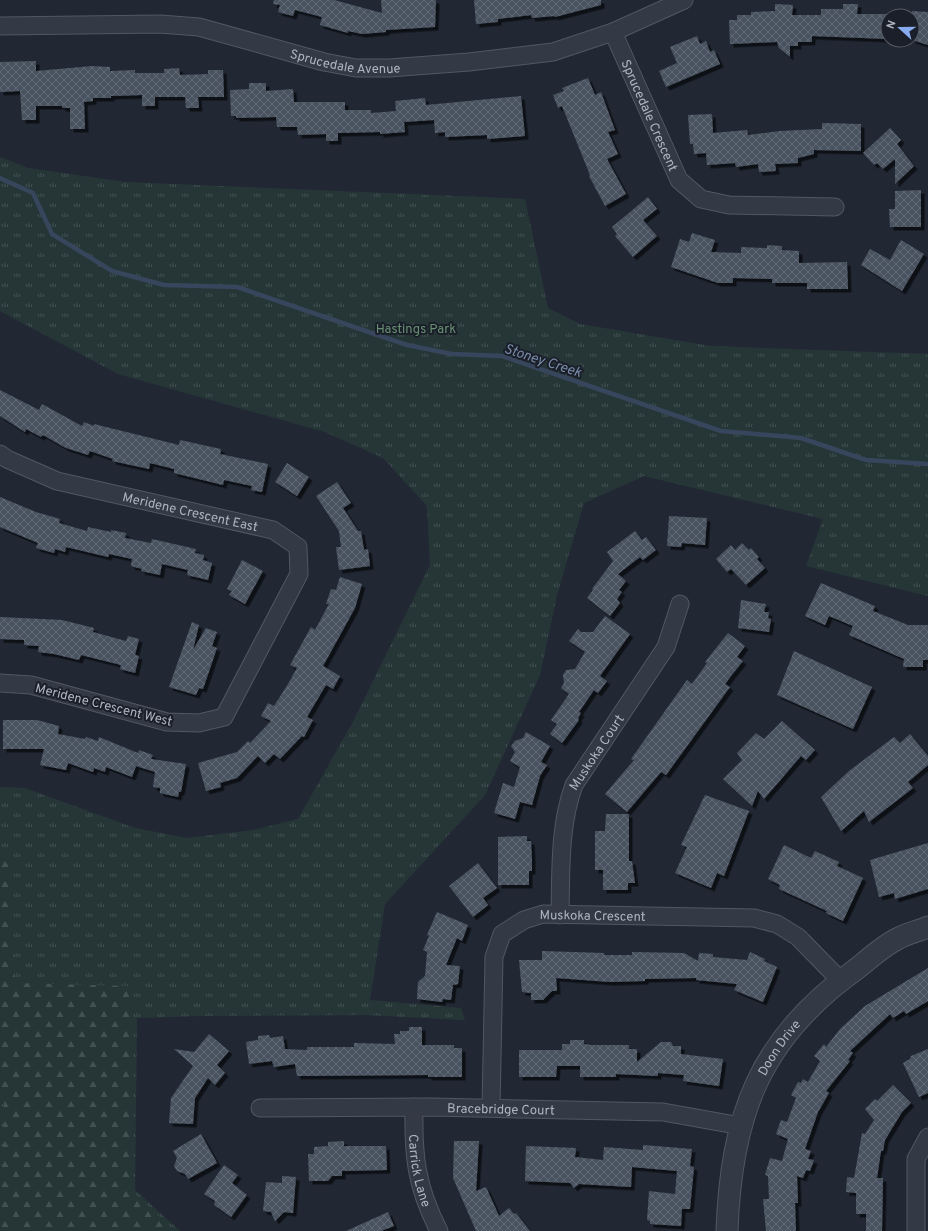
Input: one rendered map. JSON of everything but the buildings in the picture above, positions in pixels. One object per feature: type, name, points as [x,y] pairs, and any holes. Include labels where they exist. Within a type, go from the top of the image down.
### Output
[{"type":"street","name":"Sprucedale Avenue","points":[[0,26],[160,24],[199,27],[324,62],[356,68],[389,68],[469,62],[553,52],[613,32],[684,0]]},
{"type":"street","name":"Sprucedale Crescent","points":[[613,32],[679,180],[701,199],[729,205],[835,207]]},
{"type":"street","name":"Meridene Crescent East","points":[[0,454],[57,481],[273,530],[298,547],[299,574],[271,626]]},
{"type":"street","name":"Muskoka Court","points":[[560,915],[563,830],[566,805],[574,785],[666,647],[680,604]]},
{"type":"street","name":"Meridene Crescent West","points":[[0,683],[31,685],[166,722],[199,723],[224,717],[271,626]]},
{"type":"street","name":"Muskoka Crescent","points":[[491,1108],[494,956],[502,934],[524,920],[542,914],[754,918],[777,924],[798,937],[814,951],[840,980]]},
{"type":"street","name":"Doon Drive","points":[[727,1231],[729,1190],[741,1126],[748,1099],[764,1067],[784,1037],[810,1008],[840,980],[898,938],[928,927]]},
{"type":"street","name":"Bracebridge Court","points":[[260,1108],[414,1107],[663,1112],[741,1126]]},
{"type":"street","name":"Carrick Lane","points":[[414,1107],[417,1174],[427,1208],[439,1231]]},
{"type":"street","points":[[916,1231],[916,1159],[928,1137]]},
{"type":"green space","name":"Hastings Park","points":[[0,157],[28,168],[125,182],[525,199],[548,308],[580,324],[711,346],[928,354],[928,596],[806,566],[823,519],[644,476],[584,503],[557,595],[540,675],[485,795],[385,904],[370,1000],[461,1008],[465,1020],[365,1015],[137,1018],[135,1190],[180,1231],[0,1231],[0,787],[25,788],[135,828],[187,838],[254,830],[298,819],[353,722],[430,565],[427,506],[383,458],[325,432],[118,374],[0,311]]},
{"type":"green space","points":[[0,852],[7,855],[15,983],[132,986],[133,1192],[175,1231],[1,1231],[4,1091],[0,1090]]},
{"type":"waterway","name":"Stoney Creek","points":[[0,178],[33,193],[52,234],[112,271],[164,285],[237,287],[407,345],[452,354],[502,356],[721,431],[801,438],[866,460],[928,464]]}]
